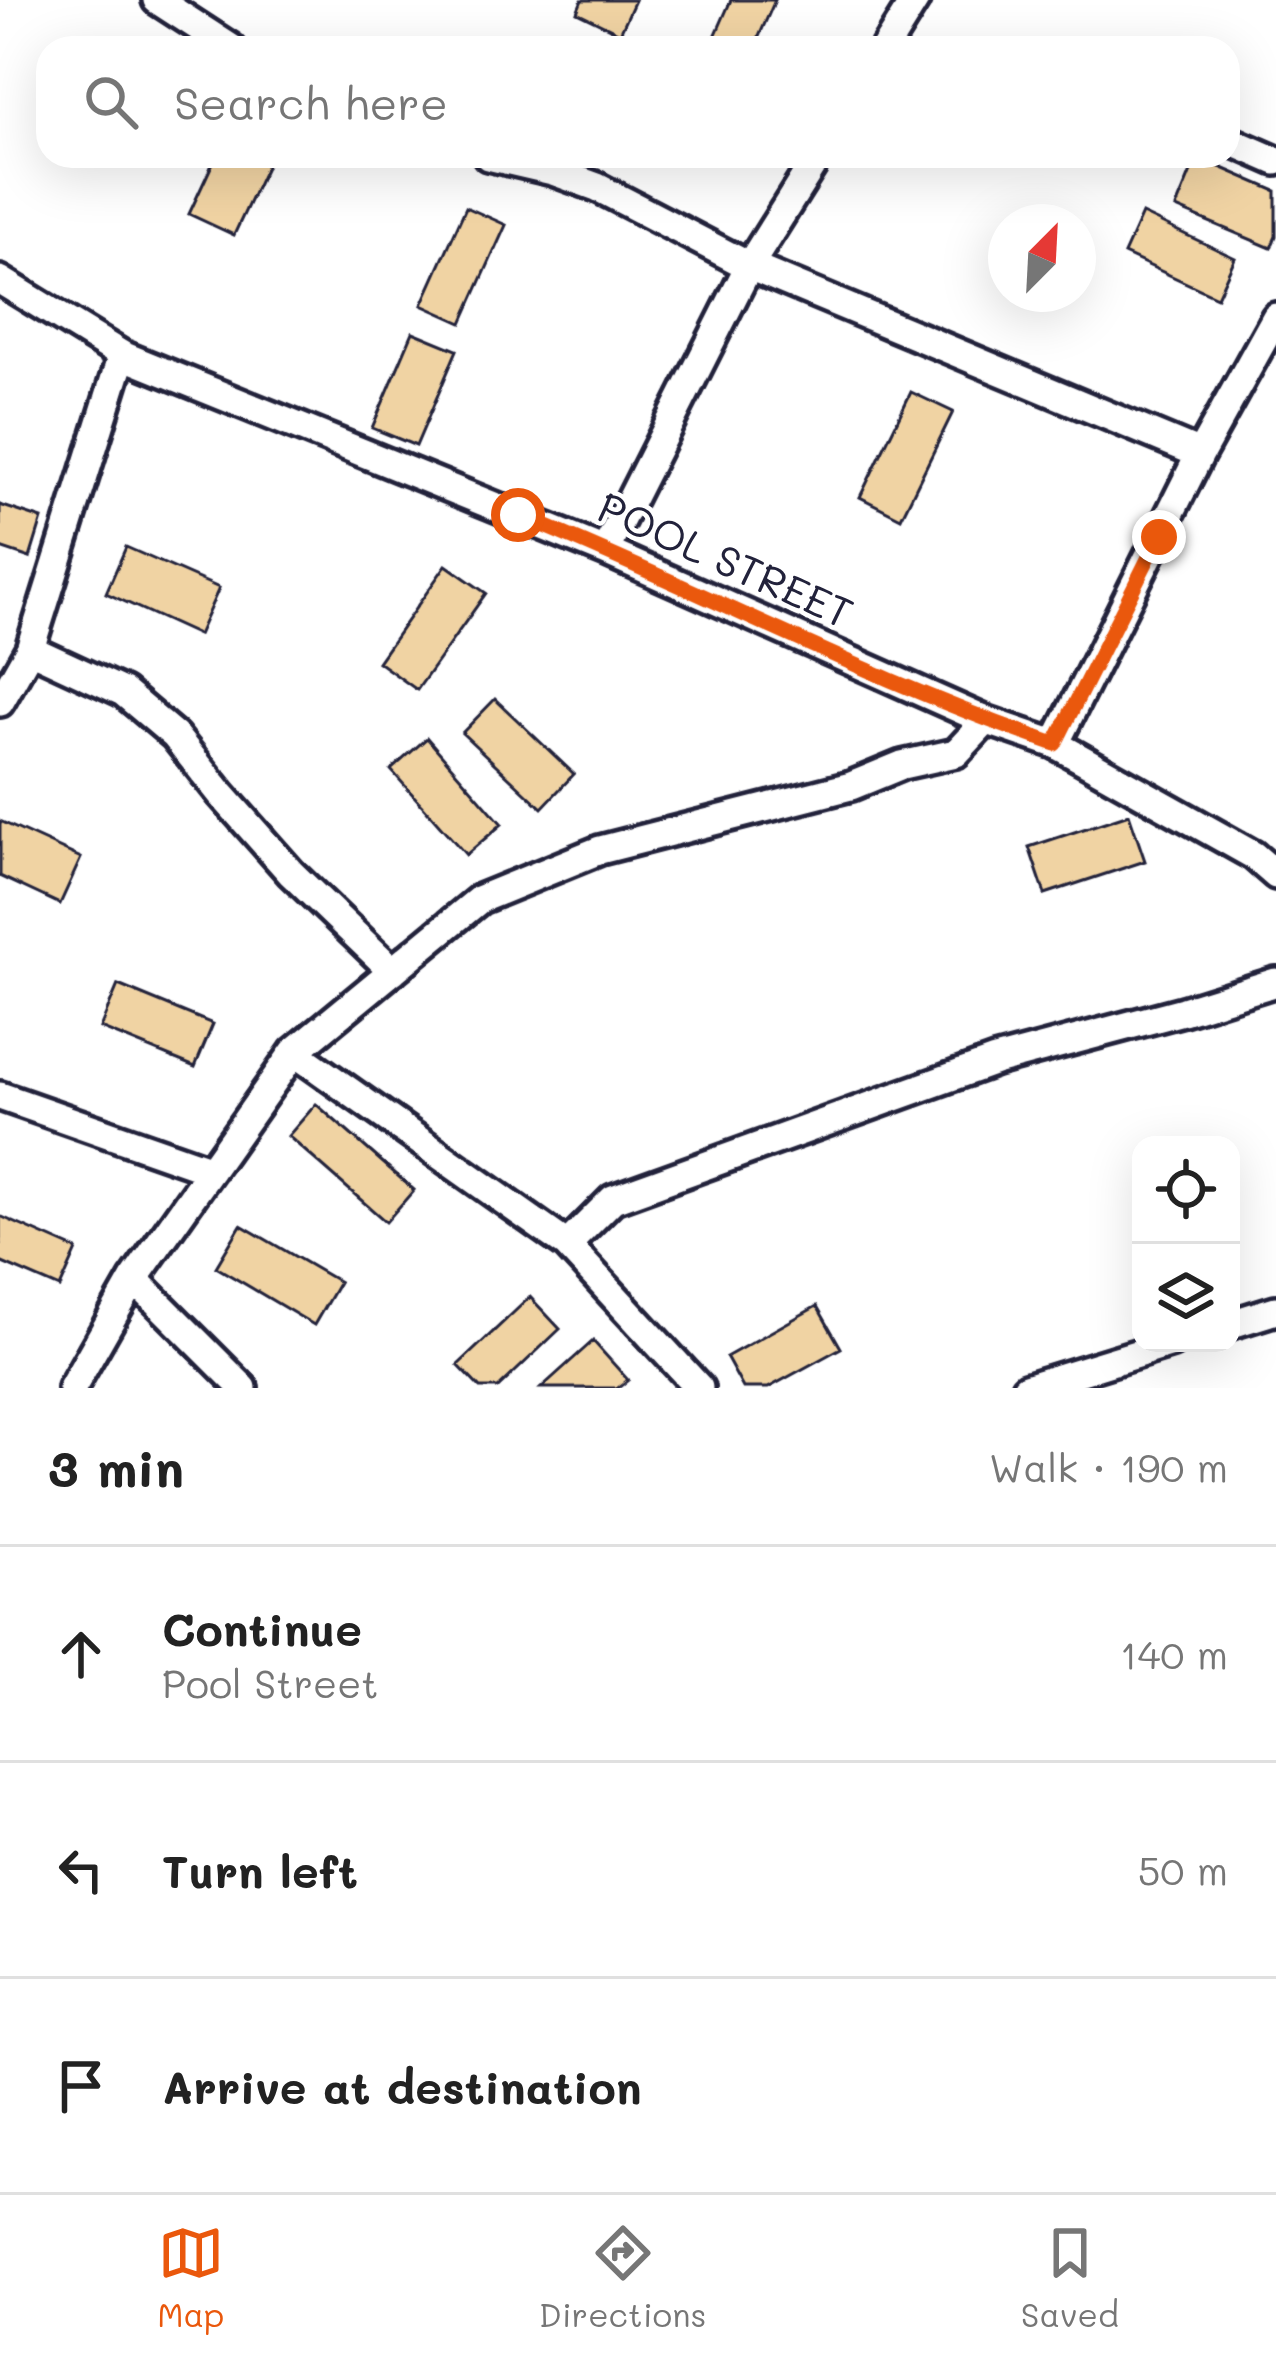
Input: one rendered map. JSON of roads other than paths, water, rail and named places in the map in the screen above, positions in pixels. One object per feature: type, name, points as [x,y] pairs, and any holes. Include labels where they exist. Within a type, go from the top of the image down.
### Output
[{"type":"street","points":[[157,0],[212,36]]},
{"type":"street","points":[[892,36],[915,0]]},
{"type":"street","points":[[1240,145],[1276,161]]},
{"type":"street","points":[[540,168],[597,187],[749,266],[1201,454]]},
{"type":"street","points":[[605,551],[749,266],[810,168]]},
{"type":"street","name":"POOL STREET","points":[[0,280],[122,355],[605,551],[982,719],[1055,744],[1253,855],[1276,875]]},
{"type":"street","points":[[1055,744],[1201,454],[1266,362],[1276,317]]},
{"type":"street","points":[[0,702],[30,650],[122,355]]},
{"type":"street","points":[[30,650],[123,692],[175,736],[291,873],[393,971]]},
{"type":"street","points":[[72,1388],[134,1279],[294,1052],[480,898],[600,850],[851,786],[902,765],[956,753],[985,722],[982,719]]},
{"type":"street","points":[[567,1245],[613,1199],[995,1061],[1276,982]]},
{"type":"street","points":[[294,1052],[567,1245],[699,1388]]},
{"type":"street","points":[[0,1096],[211,1170]]},
{"type":"street","points":[[134,1279],[243,1388]]},
{"type":"street","points":[[1240,1321],[1276,1310]]},
{"type":"street","points":[[1025,1388],[1143,1352]]}]
